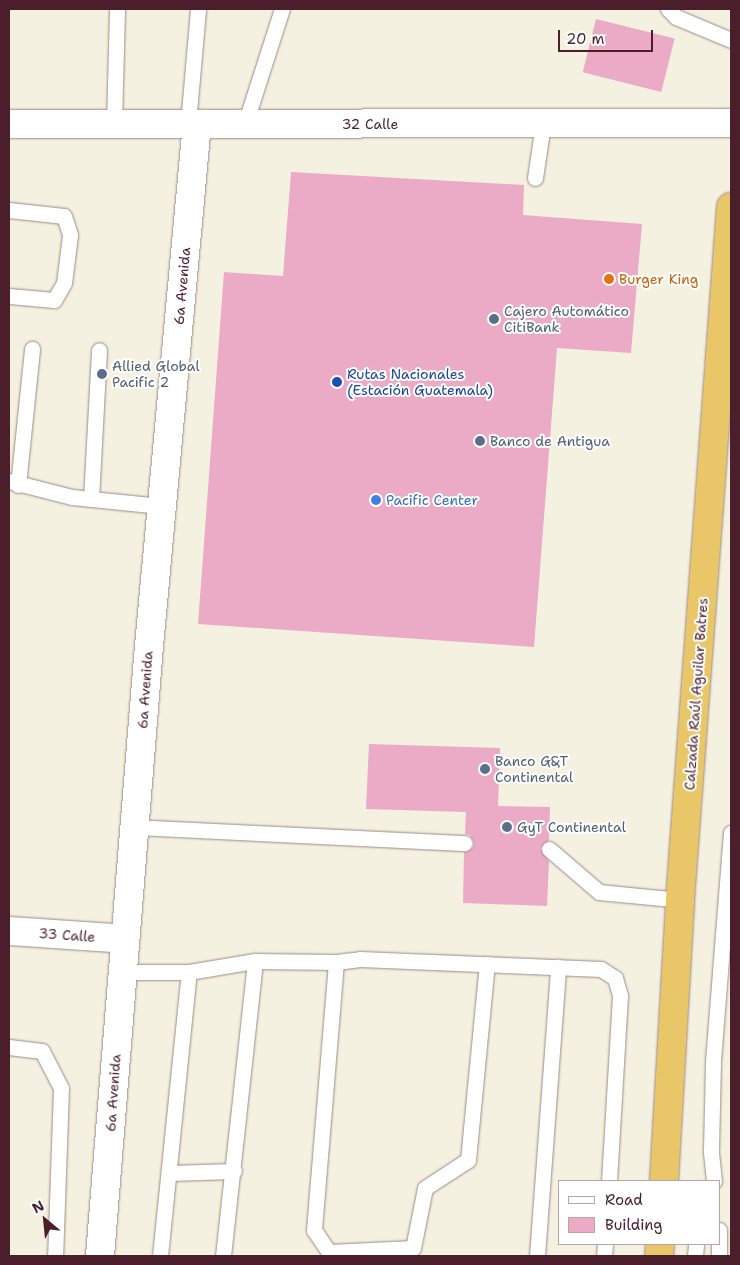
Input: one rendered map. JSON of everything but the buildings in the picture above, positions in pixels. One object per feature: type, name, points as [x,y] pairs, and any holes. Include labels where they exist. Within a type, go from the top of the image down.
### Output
[{"type":"highway","name":"Calzada Raúl Aguilar Batres","points":[[664,1180],[680,900],[731,207]]},
{"type":"street","name":"32 Calle","points":[[9,124],[731,123]]},
{"type":"street","name":"6a Avenida","points":[[100,1256],[192,124]]},
{"type":"street","name":"33 Calle","points":[[9,931],[125,939]]},
{"type":"lane","points":[[114,124],[117,9]]},
{"type":"lane","points":[[192,124],[198,9]]},
{"type":"lane","points":[[245,124],[282,9]]},
{"type":"lane","points":[[668,9],[676,17],[731,40]]},
{"type":"lane","points":[[536,178],[542,124]]},
{"type":"lane","points":[[9,210],[64,216],[70,235],[64,283],[54,300],[9,296]]},
{"type":"lane","points":[[32,349],[13,483],[92,499],[161,506]]},
{"type":"lane","points":[[92,499],[99,350]]},
{"type":"lane","points":[[134,828],[465,843]]},
{"type":"lane","points":[[714,1180],[711,1150],[713,1061],[731,833]]},
{"type":"lane","points":[[549,849],[600,892],[680,900]]},
{"type":"lane","points":[[122,972],[189,972],[255,961],[336,962],[360,959],[601,969],[615,978],[620,996],[609,1180]]},
{"type":"lane","points":[[223,1256],[234,1171],[255,961]]},
{"type":"lane","points":[[336,962],[314,1230],[329,1252],[413,1248],[425,1188],[468,1160],[487,964]]},
{"type":"lane","points":[[537,1256],[558,967]]},
{"type":"lane","points":[[160,1256],[189,972]]},
{"type":"lane","points":[[9,1047],[42,1051],[61,1088],[55,1256]]},
{"type":"lane","points":[[706,1180],[711,1150]]},
{"type":"lane","points":[[169,1173],[234,1171]]},
{"type":"place","name":"Burger King","points":[[609,279]]},
{"type":"place","name":"Cajero Automático CitiBank","points":[[494,319]]},
{"type":"place","name":"Allied Global Pacific 2","points":[[102,374]]},
{"type":"place","name":"Rutas Nacionales (Estación Guatemala)","points":[[337,382]]},
{"type":"place","name":"Banco de Antigua","points":[[480,441]]},
{"type":"place","name":"Pacific Center","points":[[376,500]]},
{"type":"place","name":"Banco G&T Continental","points":[[485,769]]},
{"type":"place","name":"GyT Continental","points":[[507,827]]}]
